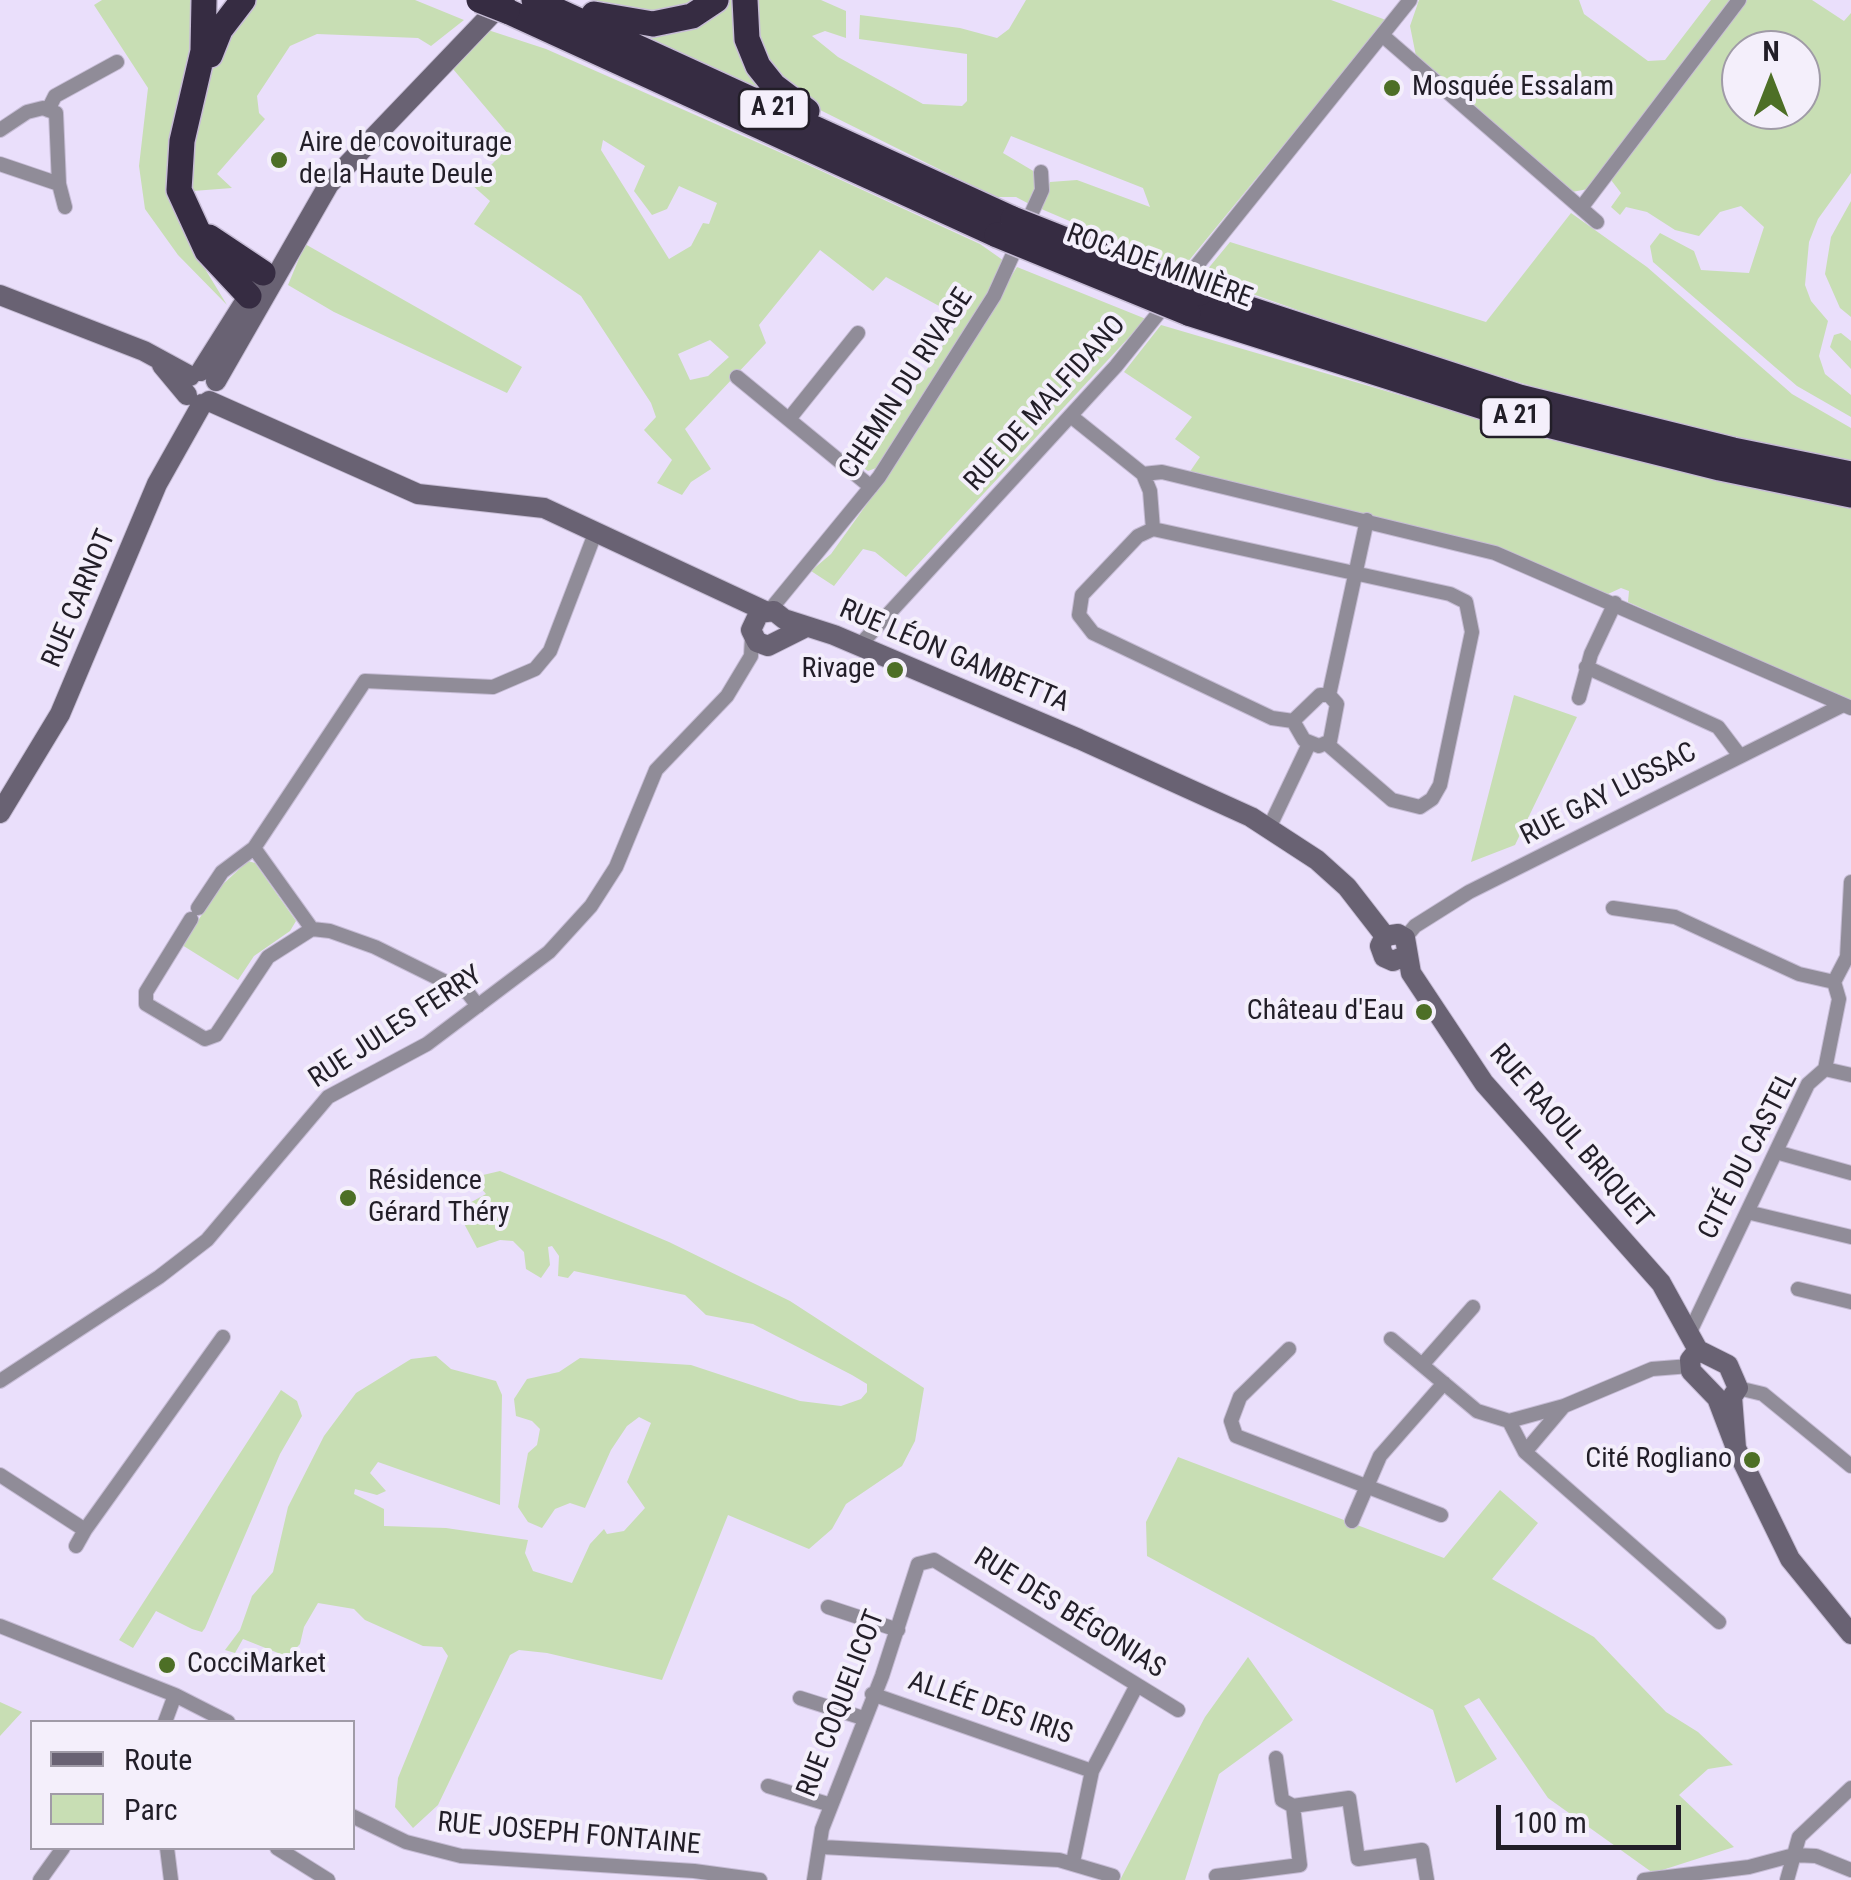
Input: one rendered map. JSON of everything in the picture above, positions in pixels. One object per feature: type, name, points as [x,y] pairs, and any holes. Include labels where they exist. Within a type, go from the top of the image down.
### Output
[{"type":"highway","points":[[204,0],[202,52],[182,141],[179,190],[206,251],[255,300]]},
{"type":"highway","points":[[243,0],[212,49],[186,174],[192,205],[208,236],[263,273]]},
{"type":"highway","name":"ROCADE MINIÈRE","points":[[479,0],[501,4],[1006,227],[1194,303],[1512,416],[1720,468],[1851,495]]},
{"type":"highway","name":"ROCADE MINIÈRE","points":[[534,0],[882,160],[1006,227]]},
{"type":"highway","points":[[543,0],[654,24],[692,16],[716,0]]},
{"type":"highway","points":[[745,0],[747,39],[765,76],[798,106],[882,160]]},
{"type":"highway","name":"ROCADE MINIÈRE","points":[[1194,303],[1518,397],[1733,450],[1851,474]]},
{"type":"main road","points":[[206,391],[255,300],[330,184],[501,4]]},
{"type":"main road","points":[[206,391],[239,342],[263,273],[322,177],[501,4]]},
{"type":"main road","name":"RUE LÉON GAMBETTA","points":[[0,295],[144,351],[206,391],[418,494],[536,506],[741,596],[768,626],[806,626],[1079,739]]},
{"type":"main road","name":"RUE CARNOT","points":[[0,812],[60,714],[157,484],[206,391]]},
{"type":"main road","name":"RUE RAOUL BRIQUET","points":[[1079,739],[1269,828],[1347,887],[1398,944],[1463,1056],[1661,1283],[1692,1350],[1698,1383],[1729,1394],[1728,1365],[1692,1350]]},
{"type":"main road","points":[[1729,1394],[1736,1448],[1790,1559],[1851,1634]]},
{"type":"street","name":"RUE DE MALFIDANO","points":[[859,646],[1072,417],[1410,0]]},
{"type":"street","points":[[1580,208],[1739,0]]},
{"type":"street","points":[[1382,35],[1596,222]]},
{"type":"street","points":[[48,110],[55,96],[117,62]]},
{"type":"street","points":[[0,130],[27,112],[48,110]]},
{"type":"street","points":[[48,110],[60,123],[59,184],[65,207]]},
{"type":"street","points":[[0,164],[59,184]]},
{"type":"street","name":"CHEMIN DU RIVAGE","points":[[768,626],[871,487],[1003,280],[1042,190],[1041,172]]},
{"type":"street","points":[[789,419],[858,333]]},
{"type":"street","points":[[738,377],[871,487]]},
{"type":"street","points":[[1072,417],[1143,474],[1150,491],[1153,529]]},
{"type":"street","points":[[1143,474],[1162,472],[1495,554],[1615,602],[1847,706]]},
{"type":"street","points":[[1329,695],[1367,520]]},
{"type":"street","points":[[1153,529],[1450,594],[1466,602],[1472,632],[1440,785],[1432,799],[1420,807],[1392,800],[1326,743],[1309,744],[1293,721],[1272,718],[1084,627],[1078,602],[1082,594],[1138,536],[1153,529]]},
{"type":"street","points":[[478,1006],[468,993],[375,947],[330,930],[312,929],[268,956],[216,1036],[205,1039],[146,1004],[146,992],[222,872],[254,848],[365,681],[493,688],[536,670],[554,641],[596,530]]},
{"type":"street","points":[[1578,698],[1586,668],[1615,602]]},
{"type":"street","name":"RUE JULES FERRY","points":[[0,1382],[159,1277],[207,1240],[328,1096],[409,1055],[549,952],[591,906],[616,867],[656,770],[706,722],[768,626]]},
{"type":"street","points":[[1586,668],[1718,728],[1740,756]]},
{"type":"street","points":[[1293,721],[1320,696],[1329,695]]},
{"type":"street","points":[[1326,743],[1337,704],[1329,695]]},
{"type":"street","name":"RUE GAY LUSSAC","points":[[1398,944],[1414,926],[1469,892],[1847,706]]},
{"type":"street","points":[[1269,828],[1309,744]]},
{"type":"street","points":[[254,848],[312,929]]},
{"type":"street","name":"CITÉ DU CASTEL","points":[[1692,1350],[1747,1212],[1808,1084],[1824,1070],[1839,999],[1834,982],[1847,957],[1851,882]]},
{"type":"street","points":[[1612,908],[1675,917],[1800,974],[1834,982]]},
{"type":"street","points":[[1824,1070],[1851,1075]]},
{"type":"street","points":[[1776,1152],[1851,1173]]},
{"type":"street","points":[[1747,1212],[1851,1237]]},
{"type":"street","points":[[1798,1289],[1851,1302]]},
{"type":"street","points":[[1422,1365],[1473,1308]]},
{"type":"street","points":[[76,1546],[223,1336]]},
{"type":"street","points":[[1392,1339],[1476,1411],[1509,1420],[1564,1406],[1692,1350]]},
{"type":"street","points":[[1288,1349],[1240,1397],[1230,1421],[1232,1431],[1243,1440],[1441,1515]]},
{"type":"street","points":[[1352,1520],[1380,1456],[1444,1383]]},
{"type":"street","points":[[1729,1394],[1764,1394],[1851,1466]]},
{"type":"street","points":[[1525,1452],[1564,1406]]},
{"type":"street","points":[[1509,1420],[1525,1452],[1718,1622]]},
{"type":"street","points":[[0,1475],[85,1530]]},
{"type":"street","name":"RUE COQUELICOT","points":[[814,1880],[822,1829],[898,1630],[910,1595],[912,1574],[918,1564],[934,1560]]},
{"type":"street","name":"RUE DES BÉGONIAS","points":[[934,1560],[1178,1710]]},
{"type":"street","points":[[828,1606],[898,1630]]},
{"type":"street","points":[[0,1626],[175,1695],[224,1720]]},
{"type":"street","points":[[1074,1862],[1092,1771],[1137,1685]]},
{"type":"street","name":"ALLÉE DES IRIS","points":[[872,1694],[1092,1771]]},
{"type":"street","points":[[166,1720],[175,1695]]},
{"type":"street","points":[[800,1698],[862,1718]]},
{"type":"street","points":[[1276,1758],[1282,1800],[1292,1806],[1349,1798],[1358,1858],[1422,1850],[1427,1880]]},
{"type":"street","points":[[768,1786],[831,1805]]},
{"type":"street","points":[[1787,1880],[1799,1837],[1851,1788]]},
{"type":"street","points":[[1216,1876],[1300,1865],[1292,1806]]},
{"type":"street","name":"RUE JOSEPH FONTAINE","points":[[355,1817],[406,1842],[460,1856],[728,1874],[760,1880]]},
{"type":"street","points":[[822,1847],[1074,1862],[1112,1876]]},
{"type":"street","points":[[40,1880],[61,1850]]},
{"type":"street","points":[[166,1850],[171,1880]]},
{"type":"street","points":[[280,1850],[328,1880]]},
{"type":"street","points":[[1644,1880],[1760,1865],[1794,1855],[1816,1856],[1851,1870]]},
{"type":"green space","points":[[102,0],[198,0],[172,198],[185,236],[227,305],[178,255],[145,209],[139,166],[148,88],[94,5]]},
{"type":"green space","points":[[248,0],[415,0],[464,20],[431,46],[418,38],[317,34],[290,46],[257,96],[259,113],[265,119],[217,174],[232,188],[193,191],[192,152],[217,51]]},
{"type":"green space","points":[[591,0],[705,0],[679,13],[620,11]]},
{"type":"green space","points":[[725,0],[741,0],[767,94],[633,30]]},
{"type":"green space","points":[[752,0],[821,0],[846,11],[846,38],[825,31],[812,36],[838,57],[923,104],[962,106],[967,101],[967,54],[859,39],[860,15],[960,28],[997,38],[1009,29],[1026,0],[1331,0],[1386,20],[1182,269],[1039,208],[1050,182],[1077,180],[1150,207],[1143,188],[1011,136],[1003,153],[1035,172],[1039,180],[1033,206],[1016,197],[995,197],[798,99],[757,49]]},
{"type":"green space","points":[[1419,0],[1579,0],[1584,14],[1648,61],[1665,60],[1711,0],[1733,0],[1588,189],[1572,192],[1416,56],[1410,26]]},
{"type":"green space","points":[[1747,0],[1812,0],[1844,21],[1851,13],[1851,173],[1818,219],[1809,242],[1805,285],[1811,301],[1828,321],[1819,356],[1825,374],[1851,395],[1851,417],[1797,386],[1653,262],[1650,246],[1660,233],[1694,251],[1701,270],[1749,273],[1764,227],[1741,206],[1720,212],[1699,236],[1675,230],[1647,212],[1626,207],[1620,215],[1611,207],[1621,193],[1611,180],[1721,34],[1721,130],[1821,130],[1821,30],[1724,30]]},
{"type":"green space","points":[[488,30],[546,49],[980,244],[1007,263],[876,468],[868,471],[862,467],[961,318],[886,277],[873,291],[820,250],[759,325],[766,343],[685,429],[711,469],[691,482],[682,495],[657,483],[672,460],[644,430],[656,417],[651,403],[581,296],[474,224],[490,201],[472,185],[514,141],[453,69]],"holes":[[[603,140],[645,166],[634,191],[652,215],[667,209],[679,186],[717,203],[709,224],[703,223],[691,246],[669,259],[601,150]],[[710,340],[729,357],[708,376],[690,380],[678,354]]]},
{"type":"green space","points":[[1851,201],[1851,317],[1840,308],[1825,274],[1831,237]]},
{"type":"green space","points":[[1571,213],[1647,267],[1792,394],[1851,428],[1851,461],[1715,434],[1557,394],[1379,339],[1202,276],[1230,242],[1486,322]]},
{"type":"green space","points":[[305,244],[522,367],[507,393],[334,312],[288,285]]},
{"type":"green space","points":[[1017,267],[1146,319],[906,577],[875,552],[863,549],[834,586],[811,571],[831,554],[884,480]]},
{"type":"green space","points":[[1161,325],[1546,438],[1851,509],[1851,701],[1628,602],[1629,591],[1621,588],[1608,594],[1489,545],[1189,473],[1200,457],[1175,439],[1192,417],[1124,372]]},
{"type":"green space","points":[[1841,333],[1851,341],[1851,369],[1830,347],[1834,335]]},
{"type":"green space","points":[[1514,695],[1577,717],[1515,845],[1471,862]]},
{"type":"green space","points":[[248,861],[255,863],[296,921],[290,931],[254,956],[238,980],[182,945],[220,887]]},
{"type":"green space","points":[[500,1171],[669,1242],[790,1301],[924,1388],[915,1441],[902,1466],[846,1504],[832,1529],[809,1549],[728,1515],[662,1680],[547,1653],[519,1650],[510,1655],[438,1805],[413,1828],[395,1807],[398,1778],[448,1656],[442,1647],[423,1646],[365,1620],[354,1609],[318,1603],[304,1627],[300,1644],[288,1657],[243,1639],[235,1653],[225,1650],[240,1630],[252,1596],[273,1572],[288,1507],[324,1436],[356,1393],[411,1359],[436,1356],[451,1369],[496,1381],[502,1395],[500,1505],[378,1462],[370,1473],[386,1491],[377,1495],[355,1489],[354,1494],[384,1509],[384,1526],[446,1528],[528,1540],[525,1553],[533,1571],[572,1583],[590,1544],[604,1529],[607,1534],[624,1531],[645,1508],[627,1482],[651,1423],[639,1417],[627,1426],[611,1450],[585,1508],[570,1503],[555,1509],[542,1528],[528,1522],[518,1507],[528,1453],[537,1445],[540,1429],[532,1421],[516,1416],[514,1399],[527,1379],[559,1372],[580,1358],[691,1365],[800,1401],[841,1406],[861,1399],[867,1392],[867,1384],[852,1375],[753,1324],[706,1315],[685,1295],[574,1271],[568,1278],[558,1276],[559,1256],[552,1246],[548,1247],[550,1265],[541,1278],[526,1269],[524,1252],[513,1241],[500,1240],[477,1248],[460,1216],[464,1206],[486,1194],[481,1188],[483,1175]]},
{"type":"green space","points":[[281,1390],[297,1401],[302,1416],[280,1454],[205,1628],[202,1632],[192,1629],[156,1611],[133,1648],[119,1640]]},
{"type":"green space","points":[[1178,1457],[1444,1558],[1500,1490],[1538,1523],[1492,1579],[1594,1637],[1666,1712],[1698,1732],[1733,1765],[1708,1769],[1679,1795],[1734,1847],[1653,1873],[1548,1798],[1479,1698],[1464,1706],[1497,1759],[1456,1783],[1433,1710],[1147,1556],[1146,1522]]},
{"type":"green space","points":[[1248,1657],[1293,1720],[1219,1774],[1185,1880],[1120,1880],[1205,1717]]},
{"type":"green space","points":[[0,1702],[22,1712],[0,1736]]},
{"type":"place","name":"Mosquée Essalam","points":[[1392,88]]},
{"type":"place","name":"Aire de covoiturage de la Haute Deule","points":[[279,160]]},
{"type":"place","name":"Rivage","points":[[895,670]]},
{"type":"place","name":"Château d'Eau","points":[[1424,1012]]},
{"type":"place","name":"Résidence Gérard Théry","points":[[348,1198]]},
{"type":"place","name":"Cité Rogliano","points":[[1752,1460]]},
{"type":"place","name":"CocciMarket","points":[[167,1665]]}]
